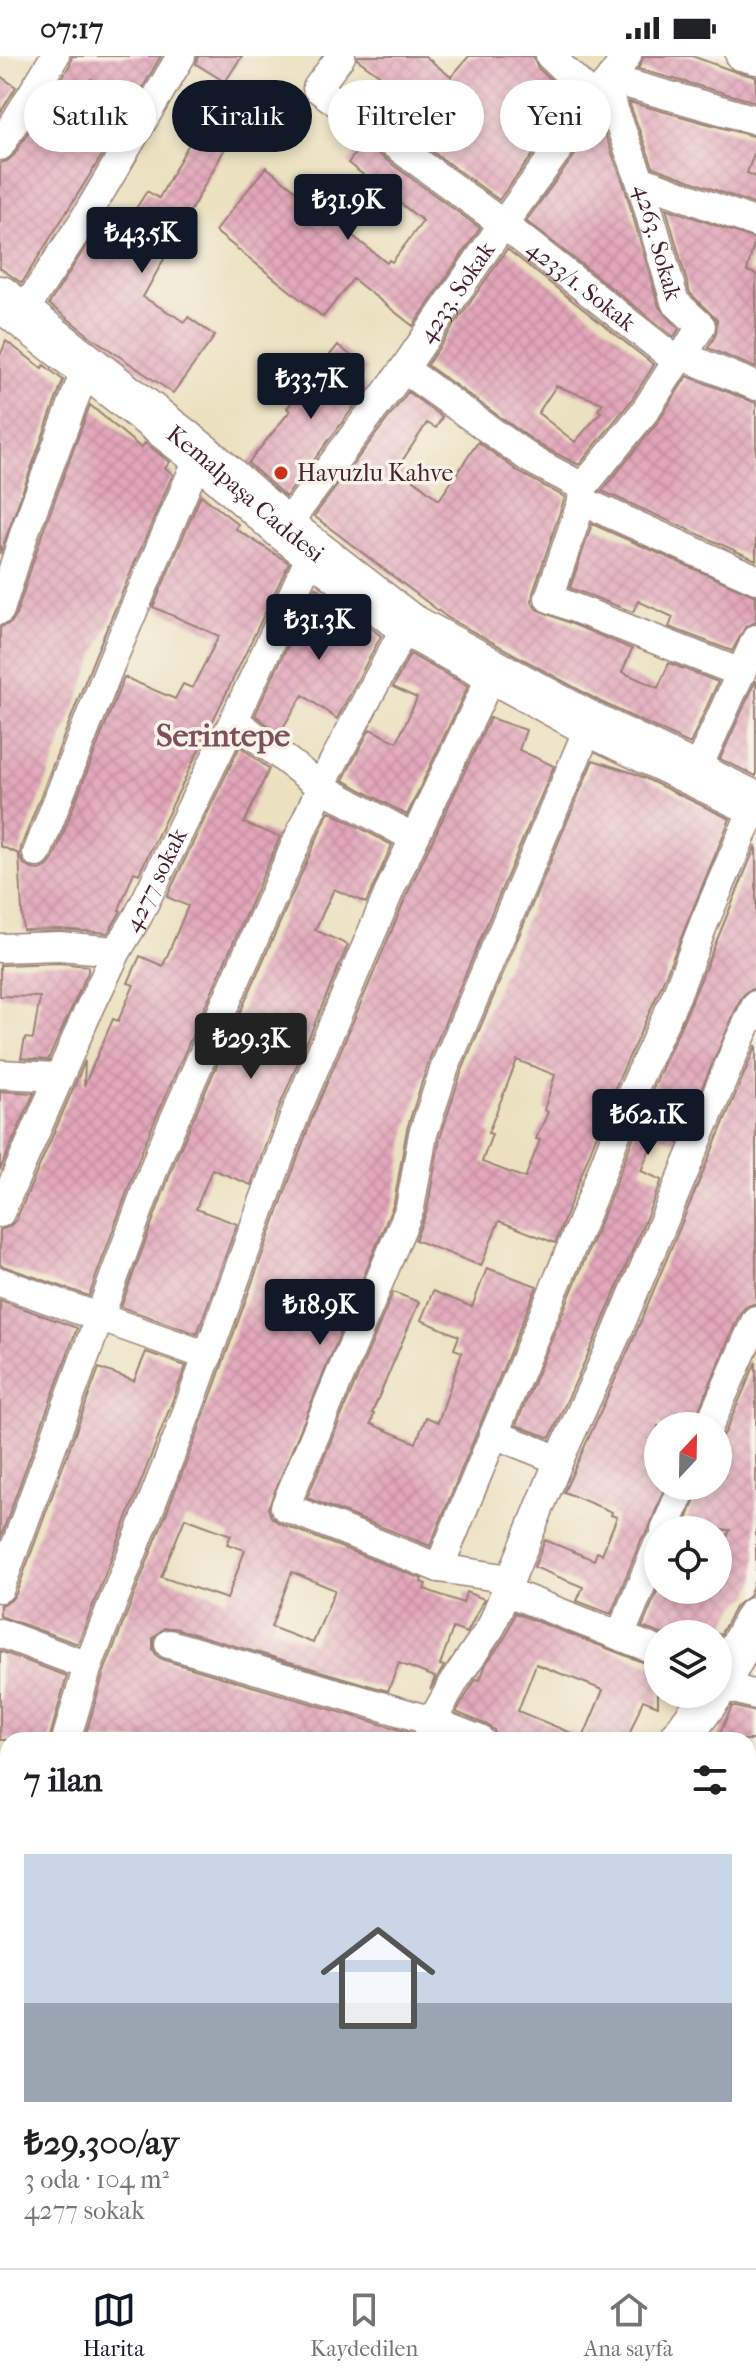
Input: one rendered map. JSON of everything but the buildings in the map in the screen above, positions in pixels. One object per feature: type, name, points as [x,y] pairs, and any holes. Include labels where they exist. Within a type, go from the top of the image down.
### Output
[{"type":"main road","name":"Kemalpaşa Caddesi","points":[[11,306],[86,368],[200,454],[299,539],[407,624],[590,724],[756,806]]},
{"type":"main road","points":[[732,1670],[756,1617]]},
{"type":"main road","points":[[686,1732],[706,1708]]},
{"type":"street","points":[[0,146],[55,56]]},
{"type":"street","points":[[11,306],[82,223],[181,56]]},
{"type":"street","name":"4233/1. Sokak","points":[[341,56],[317,88],[680,358]]},
{"type":"street","name":"4263. Sokak","points":[[550,56],[590,80]]},
{"type":"street","name":"4233. Sokak","points":[[609,80],[627,56]]},
{"type":"street","points":[[740,56],[756,60]]},
{"type":"street","points":[[611,90],[756,120]]},
{"type":"street","name":"4263. Sokak","points":[[611,108],[640,180],[675,302],[701,326],[680,358]]},
{"type":"street","name":"4233. Sokak","points":[[299,539],[404,369],[556,152]]},
{"type":"street","points":[[640,180],[756,223]]},
{"type":"street","points":[[741,673],[549,598],[583,494],[680,358],[756,386]]},
{"type":"street","points":[[0,610],[25,531],[86,368]]},
{"type":"street","points":[[404,369],[583,494],[756,579]]},
{"type":"street","points":[[37,853],[111,663],[200,454]]},
{"type":"street","name":"4277 sokak","points":[[0,1213],[57,1077],[234,720],[299,539]]},
{"type":"street","points":[[0,1588],[160,1152],[321,787],[407,624]]},
{"type":"street","points":[[695,774],[756,639]]},
{"type":"street","points":[[68,1732],[88,1666],[208,1356],[296,1112],[414,838],[494,670]]},
{"type":"street","points":[[234,720],[321,787],[414,838]]},
{"type":"street","points":[[590,724],[445,1067],[423,1134],[407,1217],[285,1507],[439,1568],[508,1585],[644,1645]]},
{"type":"street","points":[[439,1568],[591,1200],[630,1097],[756,806]]},
{"type":"street","points":[[0,948],[59,946],[117,951]]},
{"type":"street","points":[[169,1644],[429,1731],[455,1680],[491,1627],[559,1460],[616,1335],[756,1005]]},
{"type":"street","points":[[0,1074],[57,1077]]},
{"type":"street","points":[[0,1282],[208,1356]]},
{"type":"street","points":[[715,1412],[756,1320]]},
{"type":"street","points":[[494,1434],[559,1460]]},
{"type":"street","points":[[620,1636],[644,1579]]},
{"type":"street","points":[[0,1633],[88,1666]]},
{"type":"place","name":"Havuzlu Kahve","points":[[281,473]]},
{"type":"district","name":"Serintepe","points":[[223,735]]}]
